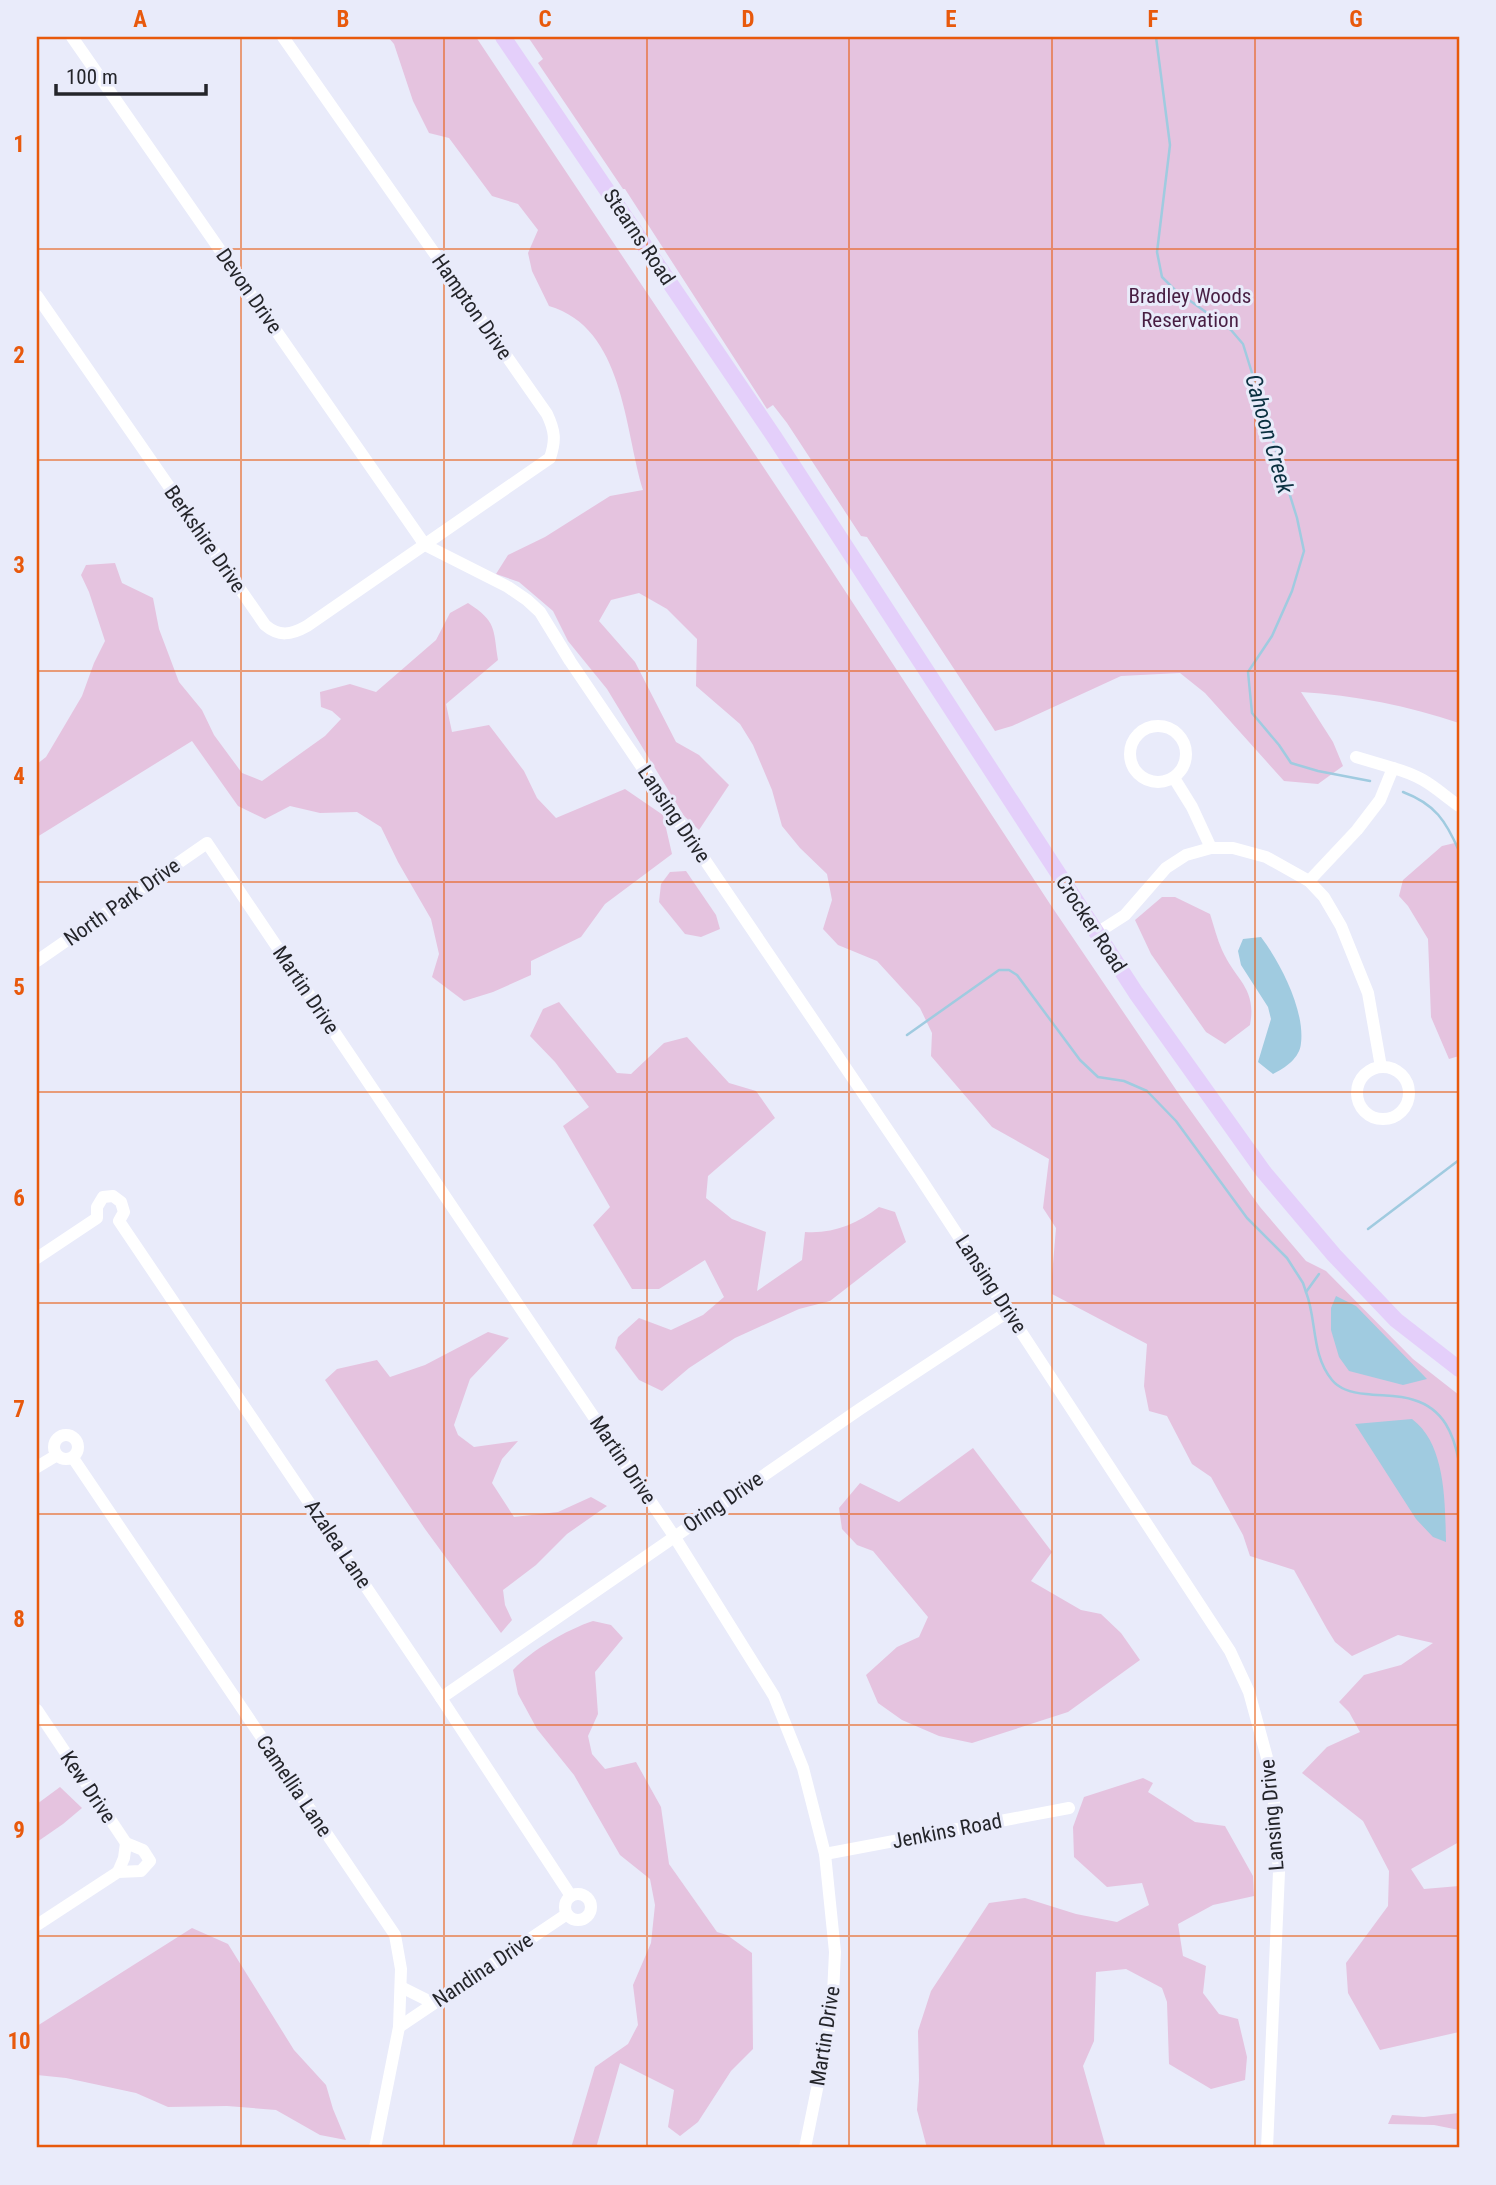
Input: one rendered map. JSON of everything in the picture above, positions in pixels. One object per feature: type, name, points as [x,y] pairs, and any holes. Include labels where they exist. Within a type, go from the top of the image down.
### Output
[{"type":"main road","name":"Stearns Road","points":[[503,37],[775,438]]},
{"type":"main road","name":"Crocker Road","points":[[775,438],[1136,993],[1263,1171],[1334,1255],[1396,1320],[1459,1368]]},
{"type":"street","name":"Devon Drive","points":[[72,37],[425,545]]},
{"type":"street","name":"Hampton Drive","points":[[283,37],[547,414],[554,428],[556,441],[551,458],[425,545]]},
{"type":"street","name":"Berkshire Drive","points":[[37,296],[265,625],[275,634],[293,634],[307,626],[425,545]]},
{"type":"street","name":"Lansing Drive","points":[[425,545],[508,587],[540,612],[570,661],[1009,1311],[1230,1651],[1253,1704],[1272,1776],[1279,1872],[1267,2148]]},
{"type":"street","points":[[1164,726],[1180,736],[1186,753],[1185,763],[1174,778],[1156,782],[1147,780],[1133,768],[1130,750],[1133,741],[1145,729],[1164,726]]},
{"type":"street","points":[[1356,757],[1418,775],[1459,806]]},
{"type":"street","points":[[1309,881],[1357,830],[1380,800],[1393,768]]},
{"type":"street","points":[[1174,778],[1192,807],[1211,848]]},
{"type":"street","name":"North Park Drive","points":[[37,961],[207,843]]},
{"type":"street","name":"Martin Drive","points":[[207,843],[674,1536],[774,1696],[803,1768],[825,1854],[835,1952],[832,2015],[805,2148]]},
{"type":"street","points":[[1097,933],[1125,915],[1166,868],[1186,855],[1211,848],[1233,848],[1266,857],[1309,881],[1324,897],[1341,926],[1368,993],[1381,1067]]},
{"type":"street","points":[[1381,1067],[1390,1068],[1404,1078],[1409,1094],[1402,1110],[1387,1118],[1371,1115],[1360,1103],[1358,1096],[1358,1087],[1366,1073],[1381,1067]]},
{"type":"street","name":"Azalea Lane","points":[[97,1218],[100,1200],[113,1196],[121,1202],[124,1212],[119,1221],[441,1698],[571,1896]]},
{"type":"street","points":[[37,1258],[97,1218],[106,1222],[119,1221]]},
{"type":"street","name":"Oring Drive","points":[[441,1698],[674,1536],[1009,1311]]},
{"type":"street","points":[[60,1436],[75,1438],[79,1446],[73,1458],[66,1460],[57,1455],[54,1448],[60,1436]]},
{"type":"street","points":[[37,1467],[57,1455]]},
{"type":"street","name":"Camellia Lane","points":[[73,1458],[395,1935],[401,1969],[398,2027],[375,2148]]},
{"type":"street","name":"Kew Drive","points":[[37,1710],[126,1843],[147,1854],[150,1861],[146,1868],[136,1872],[118,1872]]},
{"type":"street","name":"Jenkins Road","points":[[825,1854],[1069,1808]]},
{"type":"street","points":[[37,1925],[118,1872],[126,1843]]},
{"type":"street","points":[[583,1895],[590,1901],[591,1909],[586,1917],[578,1920],[568,1913],[566,1902],[571,1896],[583,1895]]},
{"type":"street","name":"Nandina Drive","points":[[398,2027],[568,1913]]},
{"type":"street","points":[[401,1987],[433,2003]]},
{"type":"green space","points":[[388,37],[476,37],[796,516],[1050,904],[1183,1100],[1260,1207],[1306,1261],[1326,1271],[1413,1359],[1459,1395],[1459,1842],[1411,1869],[1424,1889],[1459,1886],[1459,2032],[1380,2050],[1348,1993],[1346,1963],[1388,1906],[1389,1871],[1363,1821],[1302,1773],[1327,1747],[1360,1732],[1349,1712],[1339,1702],[1364,1675],[1401,1665],[1433,1643],[1398,1635],[1352,1656],[1335,1642],[1294,1570],[1250,1556],[1243,1535],[1211,1477],[1192,1464],[1167,1416],[1149,1411],[1144,1386],[1147,1344],[1052,1294],[1056,1228],[1043,1208],[1049,1159],[992,1127],[931,1056],[932,1033],[920,1008],[877,961],[838,945],[823,929],[832,900],[827,874],[782,826],[772,790],[753,745],[740,724],[696,686],[697,639],[667,609],[639,593],[611,600],[599,621],[635,662],[676,742],[699,755],[729,785],[699,830],[684,816],[607,689],[568,641],[553,611],[519,582],[496,574],[508,555],[545,537],[610,496],[643,490],[625,410],[607,358],[593,335],[574,318],[549,306],[532,271],[528,253],[538,230],[518,204],[492,196],[449,138],[429,133],[413,101],[394,44]]},
{"type":"green space","name":"Bradley Woods Reservation","points":[[528,37],[1459,37],[1459,723],[1381,702],[1301,692],[1333,742],[1343,766],[1318,784],[1284,781],[1205,693],[1180,673],[1121,676],[1012,726],[995,731],[867,537],[861,536],[787,423],[773,405],[767,409],[625,189],[538,63],[543,59]]},
{"type":"green space","points":[[115,563],[122,583],[153,598],[159,629],[179,682],[202,710],[214,735],[242,773],[262,781],[325,736],[341,719],[332,711],[321,707],[320,692],[350,684],[376,692],[436,640],[450,613],[468,603],[489,621],[498,660],[446,704],[452,732],[489,725],[524,771],[537,798],[556,818],[625,789],[663,815],[672,854],[605,904],[581,937],[531,961],[531,975],[493,992],[464,1001],[432,977],[439,954],[431,919],[381,827],[357,812],[320,813],[290,806],[265,819],[238,806],[192,741],[37,837],[37,764],[46,757],[82,696],[105,641],[81,575],[86,565]]},
{"type":"green space","points":[[1459,842],[1459,1056],[1449,1059],[1431,1017],[1428,939],[1399,896],[1403,880],[1442,846]]},
{"type":"green space","points":[[686,871],[716,915],[720,929],[701,937],[685,934],[659,902],[661,884],[670,872]]},
{"type":"green space","points":[[1162,897],[1175,897],[1210,914],[1222,950],[1248,993],[1251,1002],[1250,1025],[1225,1044],[1206,1032],[1151,954],[1135,920]]},
{"type":"green space","points":[[559,1002],[617,1073],[631,1074],[664,1043],[687,1037],[729,1083],[756,1091],[775,1118],[708,1176],[706,1198],[732,1219],[766,1232],[757,1291],[802,1260],[805,1232],[844,1227],[879,1207],[895,1212],[906,1242],[830,1301],[799,1309],[735,1338],[689,1368],[662,1391],[639,1380],[615,1348],[618,1337],[639,1318],[671,1330],[703,1315],[724,1297],[705,1260],[659,1289],[632,1289],[593,1225],[610,1207],[563,1126],[589,1107],[555,1062],[530,1036],[543,1009]]},
{"type":"green space","points":[[488,1332],[509,1338],[470,1379],[454,1425],[458,1435],[474,1447],[518,1441],[502,1459],[492,1483],[514,1517],[558,1512],[591,1497],[607,1506],[567,1534],[536,1565],[503,1590],[505,1605],[512,1620],[501,1633],[425,1529],[325,1380],[337,1369],[377,1360],[390,1377],[425,1365]]},
{"type":"green space","points":[[973,1448],[1052,1552],[1031,1581],[1081,1610],[1101,1614],[1121,1633],[1140,1660],[1068,1712],[972,1743],[939,1736],[902,1720],[878,1703],[866,1675],[897,1647],[919,1637],[928,1617],[873,1551],[857,1545],[842,1529],[839,1508],[860,1483],[899,1502]]},
{"type":"green space","points":[[593,1621],[611,1625],[623,1638],[595,1672],[598,1714],[588,1736],[592,1754],[605,1769],[636,1762],[661,1807],[669,1864],[717,1932],[727,1935],[752,1953],[753,2049],[731,2071],[698,2122],[680,2136],[668,2127],[674,2090],[620,2063],[596,2148],[571,2148],[595,2067],[628,2044],[638,2025],[633,1985],[651,1943],[655,1905],[650,1879],[620,1855],[574,1775],[537,1729],[518,1694],[513,1670],[550,1641]]},
{"type":"green space","points":[[1143,1778],[1153,1783],[1148,1792],[1195,1822],[1225,1826],[1253,1876],[1254,1896],[1213,1905],[1178,1924],[1183,1956],[1206,1966],[1203,1993],[1219,2014],[1238,2019],[1247,2057],[1245,2080],[1211,2089],[1169,2064],[1167,2002],[1162,1988],[1126,1969],[1096,1972],[1094,2041],[1083,2066],[1106,2148],[927,2148],[917,2110],[918,2031],[931,1991],[989,1903],[1025,1898],[1076,1914],[1117,1922],[1149,1905],[1142,1883],[1107,1887],[1074,1857],[1073,1827],[1084,1797]]},
{"type":"green space","points":[[60,1787],[82,1808],[37,1842],[37,1804]]},
{"type":"green space","points":[[192,1928],[228,1944],[294,2050],[326,2085],[346,2140],[320,2135],[276,2110],[227,2106],[168,2107],[136,2093],[66,2078],[37,2075],[37,2026]]},
{"type":"green space","points":[[1459,2113],[1459,2130],[1434,2125],[1388,2124],[1392,2115],[1424,2117]]},
{"type":"water","points":[[1261,937],[1290,987],[1301,1030],[1300,1048],[1295,1058],[1273,1074],[1258,1062],[1271,1019],[1268,1007],[1241,965],[1238,951],[1243,939]]},
{"type":"water","points":[[1336,1296],[1356,1306],[1427,1379],[1403,1385],[1349,1371],[1339,1357],[1331,1330],[1331,1308]]},
{"type":"water","points":[[1412,1419],[1432,1443],[1437,1459],[1444,1493],[1446,1542],[1433,1537],[1416,1519],[1355,1424]]},
{"type":"waterway","name":"Cahoon Creek","points":[[1156,37],[1170,145],[1157,252],[1162,277],[1175,290],[1231,330],[1243,344],[1297,518],[1304,551],[1292,591],[1272,636],[1248,672],[1252,713],[1291,763],[1370,781]]},
{"type":"waterway","name":"Cahoon Creek","points":[[1403,792],[1423,802],[1438,815],[1459,851]]},
{"type":"waterway","points":[[907,1035],[999,970],[1009,970],[1017,975],[1080,1060],[1098,1077],[1124,1081],[1147,1091],[1176,1121],[1247,1218],[1287,1258],[1306,1292]]},
{"type":"waterway","name":"Cahoon Creek","points":[[1368,1229],[1459,1160]]},
{"type":"waterway","name":"Cahoon Creek","points":[[1319,1274],[1306,1292],[1317,1349],[1332,1380],[1352,1392],[1397,1396],[1424,1404],[1446,1424],[1459,1462]]}]
